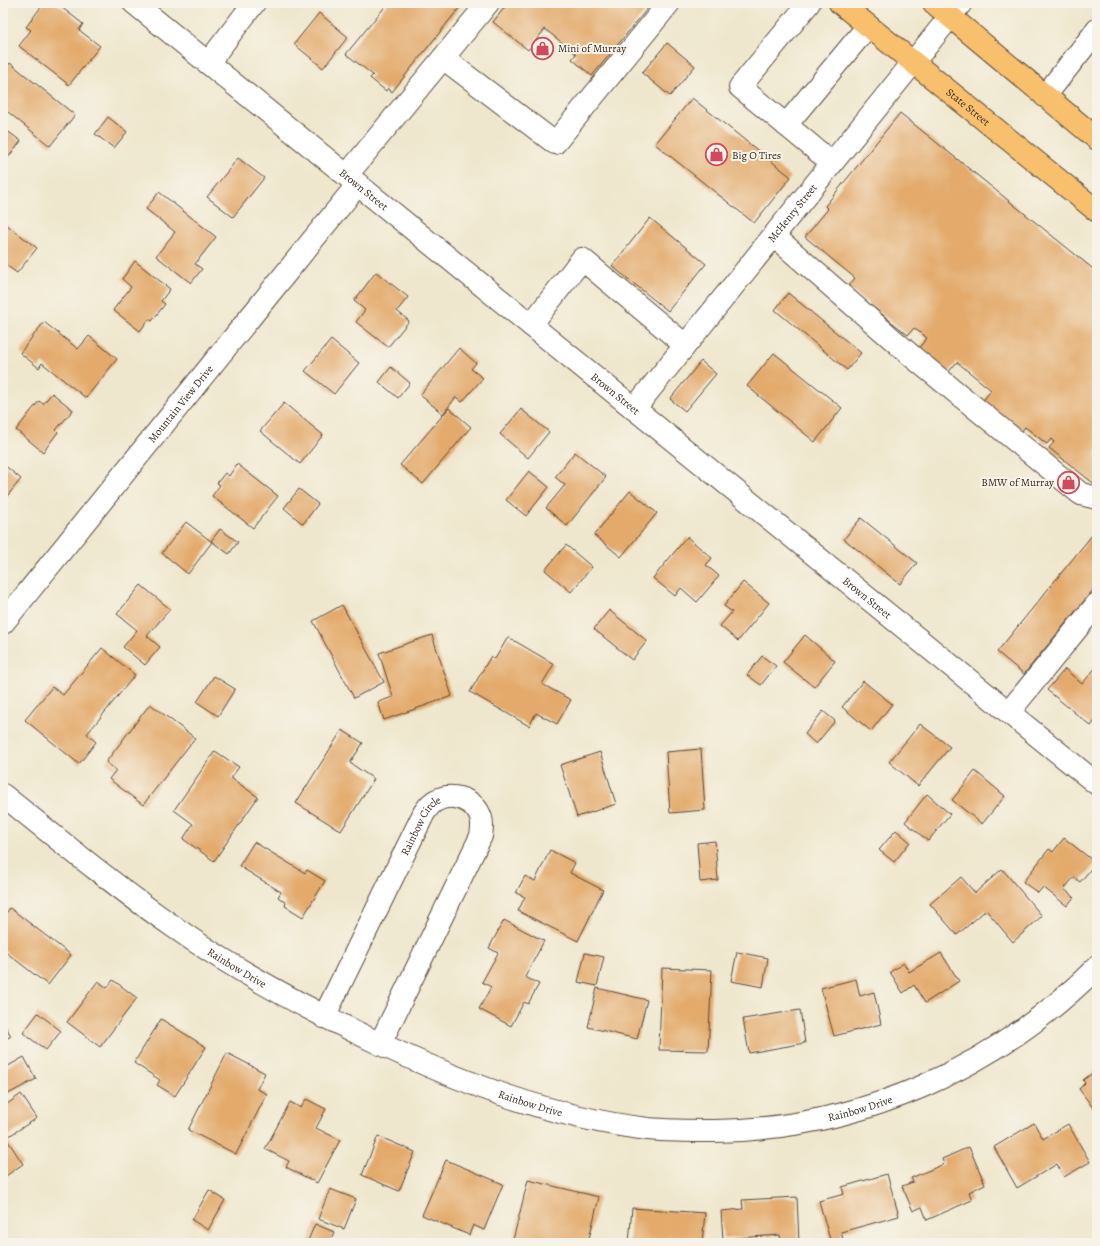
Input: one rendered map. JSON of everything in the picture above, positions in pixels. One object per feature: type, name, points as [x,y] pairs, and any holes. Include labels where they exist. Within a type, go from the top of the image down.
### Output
[{"type":"main road","name":"State Street","points":[[840,3],[1097,211]]},
{"type":"main road","points":[[934,3],[956,10],[1046,96],[1097,138]]},
{"type":"street","name":"Brown Street","points":[[134,3],[1097,784]]},
{"type":"street","points":[[208,63],[254,3]]},
{"type":"street","name":"Mountain View Drive","points":[[3,623],[352,180],[443,58],[488,3]]},
{"type":"street","points":[[443,58],[555,143],[670,3]]},
{"type":"street","points":[[808,3],[740,87],[832,163]]},
{"type":"street","name":"McHenry Street","points":[[634,409],[956,10]]},
{"type":"street","points":[[786,125],[868,26]]},
{"type":"street","points":[[1046,96],[1097,30]]},
{"type":"street","points":[[774,236],[914,358],[1069,485],[1081,494],[1097,498]]},
{"type":"street","points":[[531,325],[582,259],[685,345]]},
{"type":"street","points":[[1009,712],[1097,604]]},
{"type":"street","name":"Rainbow Drive","points":[[3,795],[131,896],[176,928],[236,967],[324,1017],[424,1064],[471,1083],[561,1112],[605,1122],[649,1129],[741,1131],[787,1126],[832,1117],[874,1105],[914,1091],[952,1074],[1022,1032],[1079,986],[1097,967]]},
{"type":"street","name":"Rainbow Circle","points":[[324,1017],[424,812],[437,800],[445,797],[463,798],[474,807],[481,818],[481,836],[380,1044]]},
{"type":"building","points":[[44,3],[56,3],[83,24],[79,30],[100,46],[69,85],[19,46],[31,30],[26,27]]},
{"type":"building","points":[[388,3],[455,3],[460,7],[392,92],[388,88],[386,91],[370,78],[373,75],[346,54]]},
{"type":"building","points":[[508,3],[652,3],[592,76],[572,59],[576,54],[545,29],[528,50],[493,22]]},
{"type":"building","points":[[319,13],[348,37],[323,68],[294,44]]},
{"type":"building","points":[[667,43],[695,66],[670,96],[642,73]]},
{"type":"building","points":[[10,63],[75,115],[50,146],[3,108],[3,73]]},
{"type":"building","points":[[692,98],[791,177],[754,223],[655,144]]},
{"type":"building","points":[[900,113],[1097,272],[1097,486],[1049,448],[1054,442],[1051,439],[1047,444],[1025,427],[1021,432],[983,401],[991,390],[957,362],[947,374],[917,350],[927,338],[914,328],[908,335],[848,287],[855,278],[805,237],[828,209],[825,206]]},
{"type":"building","points":[[108,117],[127,132],[114,148],[95,134]]},
{"type":"building","points":[[3,128],[21,141],[3,164]]},
{"type":"building","points":[[238,158],[264,178],[233,217],[207,197]]},
{"type":"building","points":[[159,192],[216,237],[195,264],[202,269],[191,283],[156,256],[175,232],[146,209]]},
{"type":"building","points":[[650,218],[706,264],[668,311],[612,266]]},
{"type":"building","points":[[3,222],[37,248],[17,273],[3,263]]},
{"type":"building","points":[[135,261],[170,289],[161,301],[165,304],[152,321],[149,319],[140,331],[113,310],[131,287],[122,279]]},
{"type":"building","points":[[376,272],[408,297],[397,311],[409,321],[388,347],[356,322],[365,310],[354,301]]},
{"type":"building","points":[[788,293],[861,353],[847,370],[775,310]]},
{"type":"building","points":[[44,322],[78,349],[89,336],[117,359],[86,398],[42,363],[39,368],[20,353]]},
{"type":"building","points":[[331,340],[359,363],[334,394],[305,371]]},
{"type":"building","points":[[459,348],[476,363],[471,369],[483,378],[462,402],[456,397],[443,414],[420,395]]},
{"type":"building","points":[[774,353],[842,408],[815,442],[747,386]]},
{"type":"building","points":[[701,361],[716,374],[685,411],[670,399]]},
{"type":"building","points":[[391,367],[410,383],[398,398],[379,382]]},
{"type":"building","points":[[52,393],[73,410],[56,430],[58,432],[43,452],[16,430],[39,401],[43,404]]},
{"type":"building","points":[[284,403],[323,435],[300,464],[260,431]]},
{"type":"building","points":[[449,408],[471,427],[423,484],[400,465]]},
{"type":"building","points":[[521,409],[549,432],[528,458],[500,434]]},
{"type":"building","points":[[575,452],[606,477],[567,526],[546,508],[565,485],[555,477]]},
{"type":"building","points":[[3,464],[21,479],[3,501]]},
{"type":"building","points":[[237,464],[278,496],[253,528],[212,496],[220,485],[217,483],[225,473],[229,476]]},
{"type":"building","points":[[529,471],[549,487],[526,516],[506,500]]},
{"type":"building","points":[[299,489],[318,504],[303,524],[284,508]]},
{"type":"building","points":[[630,491],[657,513],[621,557],[594,535]]},
{"type":"building","points":[[861,518],[917,563],[900,584],[844,539]]},
{"type":"building","points":[[186,522],[212,542],[188,574],[162,553]]},
{"type":"building","points":[[220,529],[238,542],[229,554],[211,541]]},
{"type":"building","points":[[1097,529],[1097,585],[1024,674],[997,652]]},
{"type":"building","points":[[687,537],[712,558],[706,565],[719,576],[697,602],[681,588],[675,596],[653,578]]},
{"type":"building","points":[[566,545],[592,567],[571,592],[545,570]]},
{"type":"building","points":[[743,582],[769,603],[738,641],[720,626],[732,612],[724,606]]},
{"type":"building","points":[[141,585],[170,609],[147,636],[160,647],[145,665],[123,647],[137,630],[117,614]]},
{"type":"building","points":[[342,605],[384,682],[354,698],[313,621]]},
{"type":"building","points":[[609,610],[647,641],[632,660],[594,629]]},
{"type":"building","points":[[432,635],[452,696],[384,720],[378,702],[393,697],[379,653]]},
{"type":"building","points":[[805,635],[835,661],[814,687],[783,662]]},
{"type":"building","points":[[508,637],[554,664],[542,684],[571,700],[557,724],[536,713],[529,726],[470,692],[491,656],[495,659]]},
{"type":"building","points":[[102,648],[135,675],[87,734],[96,742],[79,764],[25,720],[52,687],[63,695]]},
{"type":"building","points":[[762,656],[776,666],[761,685],[747,675]]},
{"type":"building","points":[[1097,666],[1097,718],[1091,726],[1047,690],[1065,669],[1082,684]]},
{"type":"building","points":[[214,676],[235,689],[218,716],[197,702]]},
{"type":"building","points":[[863,681],[892,704],[871,731],[842,707]]},
{"type":"building","points":[[150,704],[195,738],[143,805],[109,779],[116,770],[106,762]]},
{"type":"building","points":[[823,711],[835,721],[816,744],[805,734]]},
{"type":"building","points":[[920,724],[950,747],[918,786],[889,762]]},
{"type":"building","points":[[342,730],[363,743],[350,763],[374,779],[341,831],[296,803]]},
{"type":"building","points":[[701,749],[705,810],[670,813],[666,752]]},
{"type":"building","points":[[215,751],[239,767],[231,778],[258,797],[214,861],[183,839],[193,824],[174,810]]},
{"type":"building","points":[[600,752],[616,804],[577,817],[560,765]]},
{"type":"building","points":[[975,771],[1005,796],[982,824],[952,800]]},
{"type":"building","points":[[927,794],[950,814],[928,841],[905,822]]},
{"type":"building","points":[[896,830],[910,842],[894,862],[879,850]]},
{"type":"building","points":[[1064,838],[1096,863],[1080,882],[1074,877],[1064,889],[1074,897],[1067,906],[1043,887],[1038,893],[1023,882],[1049,849],[1053,852]]},
{"type":"building","points":[[715,841],[718,880],[700,882],[697,843]]},
{"type":"building","points":[[254,842],[305,873],[307,870],[325,881],[303,917],[285,906],[286,903],[278,897],[281,892],[239,866]]},
{"type":"building","points":[[550,850],[575,863],[570,873],[603,890],[578,941],[518,911],[525,897],[516,893],[525,876],[535,881]]},
{"type":"building","points":[[1002,869],[1042,916],[1013,942],[986,910],[957,935],[930,904],[961,877],[975,893]]},
{"type":"building","points":[[10,908],[71,955],[48,985],[3,950],[3,917]]},
{"type":"building","points":[[504,920],[544,941],[525,977],[539,984],[528,1004],[524,1002],[511,1026],[479,1009],[491,987],[482,982],[498,953],[489,948]]},
{"type":"building","points":[[737,952],[768,958],[763,987],[731,981]]},
{"type":"building","points":[[585,953],[604,957],[597,986],[578,982]]},
{"type":"building","points":[[941,953],[959,981],[925,1003],[914,985],[903,993],[890,972],[904,963],[909,972]]},
{"type":"building","points":[[662,968],[712,970],[708,1051],[659,1050]]},
{"type":"building","points":[[856,979],[860,996],[874,992],[881,1024],[834,1036],[821,988]]},
{"type":"building","points":[[113,980],[137,998],[100,1047],[67,1022],[98,981],[107,988]]},
{"type":"building","points":[[597,988],[647,1000],[637,1039],[588,1027]]},
{"type":"building","points":[[800,1010],[805,1043],[749,1053],[743,1019]]},
{"type":"building","points":[[38,1013],[61,1031],[46,1050],[23,1033]]},
{"type":"building","points":[[161,1019],[206,1047],[175,1096],[157,1085],[160,1080],[134,1063]]},
{"type":"building","points":[[3,1022],[11,1036],[3,1041]]},
{"type":"building","points":[[227,1053],[265,1073],[257,1089],[267,1094],[236,1154],[188,1130]]},
{"type":"building","points":[[24,1057],[36,1079],[8,1094],[3,1085],[3,1069]]},
{"type":"building","points":[[1094,1072],[1096,1075],[1097,1074],[1097,1113],[1079,1089],[1085,1083],[1083,1080]]},
{"type":"building","points":[[21,1094],[37,1118],[6,1138],[23,1164],[3,1178],[3,1107]]},
{"type":"building","points":[[306,1099],[326,1109],[316,1128],[340,1140],[317,1183],[286,1167],[289,1161],[265,1149],[290,1102],[301,1108]]},
{"type":"building","points":[[1034,1123],[1043,1139],[1068,1124],[1090,1162],[1064,1177],[1057,1164],[1017,1188],[994,1147]]},
{"type":"building","points":[[378,1136],[415,1152],[399,1191],[362,1175]]},
{"type":"building","points":[[969,1147],[985,1184],[969,1192],[972,1200],[927,1220],[922,1207],[913,1211],[902,1186],[913,1182],[911,1178],[944,1164],[942,1159]]},
{"type":"building","points":[[446,1160],[503,1184],[484,1230],[473,1225],[469,1235],[422,1215]]},
{"type":"building","points":[[887,1174],[899,1216],[841,1232],[844,1243],[831,1243],[819,1201],[844,1194],[842,1187]]},
{"type":"building","points":[[528,1180],[599,1197],[588,1243],[565,1239],[564,1243],[527,1243],[513,1240]]},
{"type":"building","points":[[330,1189],[356,1199],[344,1229],[318,1219]]},
{"type":"building","points":[[209,1190],[225,1200],[208,1230],[192,1220]]},
{"type":"building","points":[[797,1197],[799,1243],[781,1243],[780,1235],[723,1239],[721,1211],[743,1209],[742,1200]]},
{"type":"building","points":[[632,1208],[705,1213],[702,1243],[629,1243]]},
{"type":"building","points":[[315,1224],[334,1232],[329,1243],[307,1243]]},
{"type":"place","name":"Mini of Murray","points":[[543,48]]},
{"type":"place","name":"Big O Tires","points":[[717,155]]},
{"type":"place","name":"BMW of Murray","points":[[1069,482]]}]
